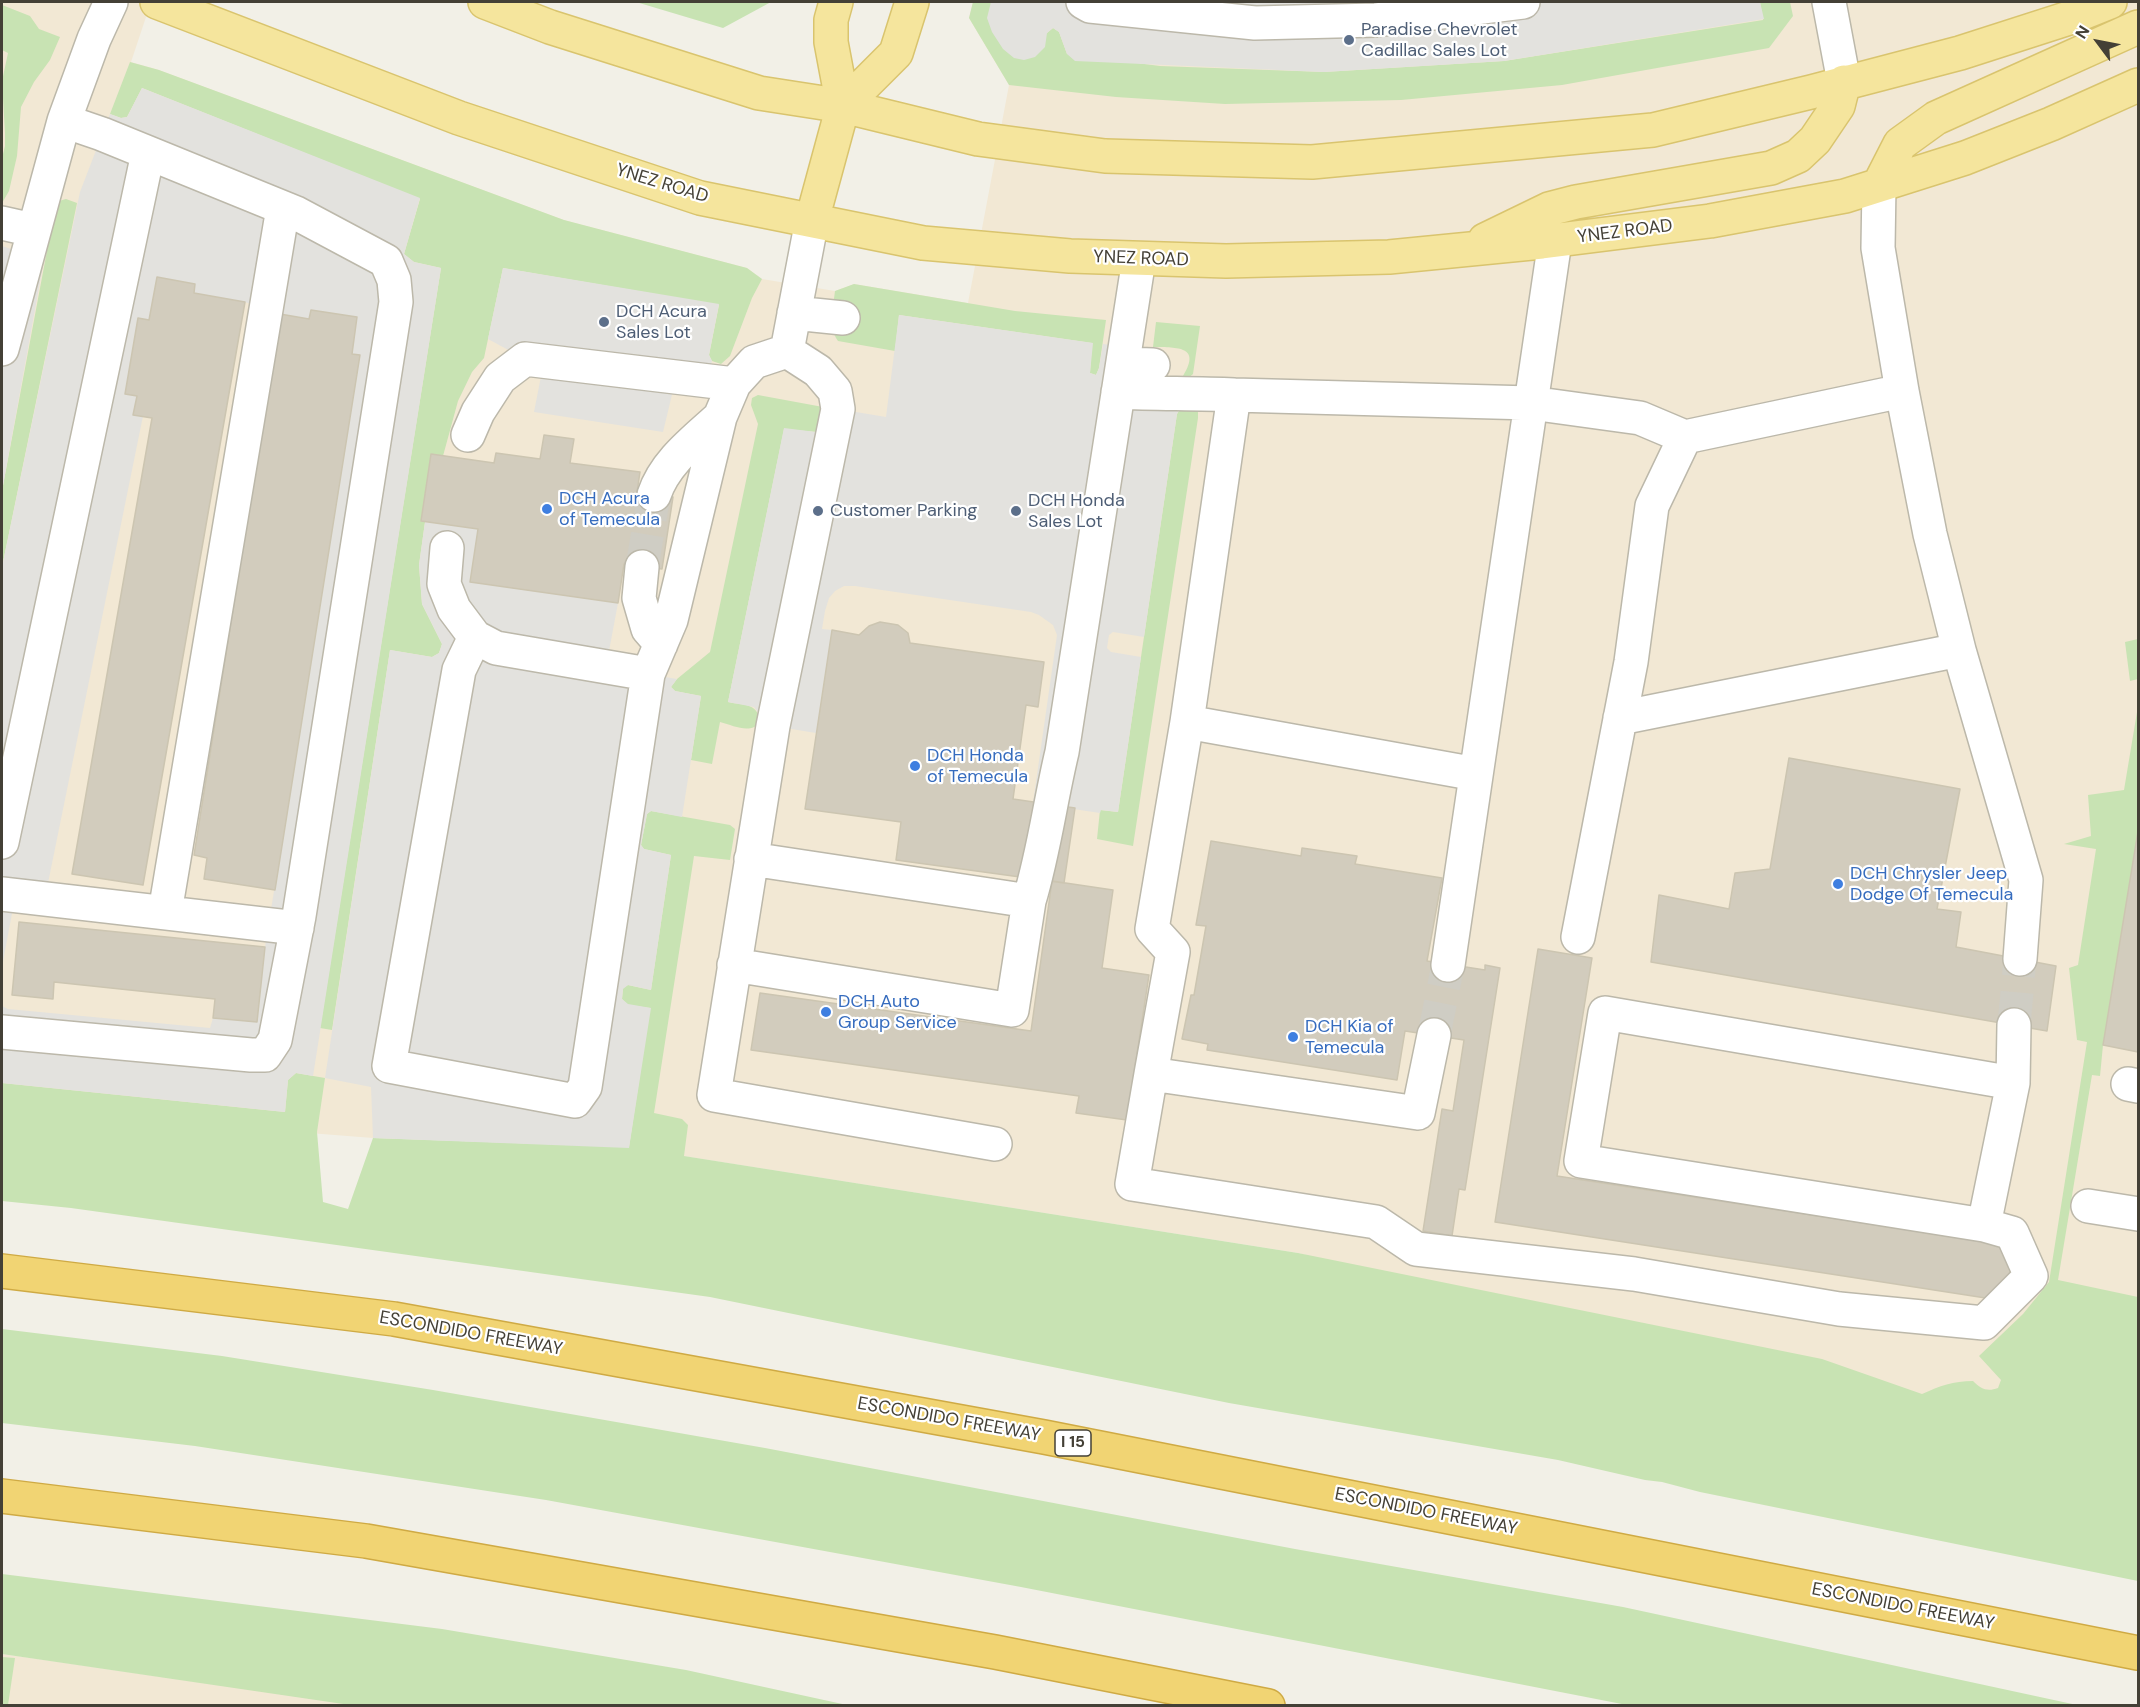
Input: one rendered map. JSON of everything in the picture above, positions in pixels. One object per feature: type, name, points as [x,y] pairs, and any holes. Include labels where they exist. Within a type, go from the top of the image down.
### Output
[{"type":"highway","name":"ESCONDIDO FREEWAY","points":[[2,1271],[394,1319],[1044,1437],[2139,1653]]},
{"type":"highway","points":[[2,1496],[366,1541],[995,1652],[1268,1706]]},
{"type":"main road","name":"YNEZ ROAD","points":[[157,2],[459,118],[700,198],[923,243],[1070,256],[1138,259],[1226,261],[1389,257],[1554,241],[1710,220],[1845,196],[1879,186],[1965,158],[2051,124],[2139,85]]},
{"type":"main road","points":[[485,2],[550,27],[759,93],[843,106],[970,137],[1105,156],[1312,162],[1653,130],[1960,53],[2075,16],[2110,2]]},
{"type":"main road","points":[[812,220],[843,106],[831,42],[831,20],[836,2]]},
{"type":"main road","points":[[843,106],[896,53],[912,2]]},
{"type":"main road","points":[[1879,186],[1900,144],[1936,118],[2139,27]]},
{"type":"main road","points":[[1464,250],[1549,209],[1576,202],[1771,168],[1798,156],[1815,140],[1830,122],[1838,106],[1845,82]]},
{"type":"lane","points":[[2,349],[64,121],[94,39],[111,2]]},
{"type":"lane","points":[[1083,2],[1090,6],[1255,23],[1376,20],[1523,2]]},
{"type":"lane","points":[[1829,2],[1845,82]]},
{"type":"lane","points":[[2,1032],[251,1056],[265,1055],[275,1040],[297,928],[396,302],[394,279],[386,261],[283,208],[64,121]]},
{"type":"lane","points":[[2,842],[148,153]]},
{"type":"lane","points":[[1879,186],[1878,248],[1902,391],[1930,534],[1959,650],[2026,880],[2020,959]]},
{"type":"lane","points":[[165,912],[283,208]]},
{"type":"lane","points":[[787,351],[812,220]]},
{"type":"lane","points":[[2,223],[33,230]]},
{"type":"lane","points":[[1449,965],[1554,241]]},
{"type":"lane","points":[[734,965],[1012,1010],[1029,901],[1036,878],[1144,378],[1138,259]]},
{"type":"lane","points":[[794,313],[843,318]]},
{"type":"lane","points":[[475,637],[459,670],[389,1066],[575,1101],[585,1087],[648,674],[671,620],[720,417],[734,384],[754,362],[787,351]]},
{"type":"lane","points":[[787,351],[818,371],[835,391],[838,409],[773,726],[714,1095],[995,1144]]},
{"type":"lane","points":[[468,435],[478,412],[500,378],[525,359],[734,384]]},
{"type":"lane","points":[[1144,378],[1191,392],[1234,395],[1531,403],[1640,418],[1685,437],[1902,391]]},
{"type":"lane","points":[[1234,395],[1187,722],[1152,929],[1173,952],[1132,1184],[1376,1222],[1416,1250],[1634,1274],[1839,1309],[1984,1323],[2031,1276],[2012,1233],[1984,1225],[1581,1161],[1605,1013],[2013,1083]]},
{"type":"lane","points":[[654,495],[660,479],[681,453],[720,417]]},
{"type":"lane","points":[[1578,937],[1631,662],[1652,506],[1685,437]]},
{"type":"lane","points":[[447,548],[444,584],[454,609],[475,637],[495,648],[648,674]]},
{"type":"lane","points":[[642,567],[639,598],[648,629],[661,644]]},
{"type":"lane","points":[[1620,718],[1959,650]]},
{"type":"lane","points":[[1187,722],[1476,774]]},
{"type":"lane","points":[[751,859],[1029,901]]},
{"type":"lane","points":[[2,894],[297,928]]},
{"type":"lane","points":[[1984,1225],[2013,1083],[2014,1025]]},
{"type":"lane","points":[[1151,1074],[1418,1113],[1434,1035]]},
{"type":"lane","points":[[2088,1206],[2139,1214]]},
{"type":"shaded area","points":[[2,2],[151,2],[131,62],[159,70],[564,220],[747,268],[762,279],[835,291],[854,284],[968,303],[1009,85],[969,18],[973,2],[2138,2],[2138,1473],[1298,1253],[620,1146],[373,1138],[2,1109]]},
{"type":"shaded area","name":"Paradise Chevrolet Cadillac Sales Lot","points":[[991,2],[1760,2],[1764,19],[1504,61],[1324,72],[1075,61],[1067,54],[1059,32],[1053,28],[1047,33],[1045,47],[1035,57],[1024,60],[1014,58],[1003,49],[992,32],[987,18]]},
{"type":"shaded area","points":[[142,88],[420,198],[404,254],[414,262],[441,268],[313,1076],[296,1073],[288,1080],[285,1112],[2,1083],[2,1006],[8,1009],[210,1028],[213,1018],[257,1022],[265,947],[360,355],[352,354],[357,317],[309,319],[280,314],[245,302],[194,293],[195,284],[157,277],[149,320],[138,319],[125,393],[137,396],[134,415],[143,416],[48,883],[18,881],[2,967],[2,567],[80,192],[110,114],[121,118],[127,117]]},
{"type":"shaded area","points":[[2,246],[44,260],[2,491]]},
{"type":"shaded area","name":"DCH Acura Sales Lot","points":[[503,268],[719,304],[709,355],[712,361],[707,381],[676,378],[663,432],[534,412],[544,361],[525,359],[488,339]]},
{"type":"shaded area","name":"DCH Honda Sales Lot","points":[[899,315],[1093,343],[1090,373],[1096,375],[1103,344],[1126,347],[1148,364],[1181,407],[1177,414],[1144,637],[1113,632],[1109,635],[1107,648],[1111,652],[1141,657],[1118,812],[1101,810],[1100,813],[1033,803],[1057,635],[1053,625],[1031,612],[844,586],[829,598],[825,611],[822,629],[832,630],[816,733],[773,726],[761,721],[754,707],[728,702],[784,428],[816,432],[838,409],[886,417]]},
{"type":"shaded area","points":[[425,522],[478,529],[470,582],[618,603],[606,667],[677,679],[671,687],[675,691],[701,696],[682,817],[651,811],[647,814],[641,845],[644,849],[671,855],[651,990],[628,985],[623,989],[622,999],[628,1004],[651,1008],[629,1148],[373,1138],[371,1087],[325,1078],[390,650],[432,657],[439,653],[442,644],[422,604],[419,565]]},
{"type":"shaded area","points":[[2,1654],[17,1656],[357,1705],[2,1705]]},
{"type":"green space","points":[[636,2],[771,2],[723,28]]},
{"type":"green space","points":[[973,2],[991,2],[1047,33],[1053,28],[1059,32],[1067,54],[1160,66],[1324,72],[1504,61],[1763,20],[1760,2],[1790,2],[1793,16],[1769,48],[1562,85],[1401,100],[1225,104],[1116,97],[1009,85],[969,18]]},
{"type":"green space","points":[[2,5],[30,16],[39,29],[60,37],[50,60],[34,82],[21,107],[17,156],[9,191],[2,203],[2,158],[5,133],[2,81],[8,53],[2,50]]},
{"type":"green space","points":[[130,62],[159,70],[564,220],[747,268],[762,279],[752,298],[730,356],[721,364],[712,361],[709,355],[719,305],[503,268],[484,358],[472,372],[458,401],[443,456],[431,454],[421,521],[425,522],[419,565],[422,604],[442,644],[439,653],[432,657],[390,650],[332,1030],[320,1028],[441,268],[414,262],[404,254],[420,199],[142,88],[127,117],[121,118],[110,114]]},
{"type":"green space","points":[[66,199],[77,203],[2,567],[2,491],[55,208],[59,201]]},
{"type":"green space","points":[[854,284],[1015,311],[1106,320],[1099,368],[1096,375],[1090,373],[1092,343],[899,315],[895,351],[838,341],[832,323],[835,291]]},
{"type":"green space","points":[[1156,322],[1200,326],[1193,374],[1187,379],[1183,376],[1190,358],[1188,353],[1177,348],[1153,347]]},
{"type":"green space","points":[[758,395],[823,407],[820,427],[816,432],[784,429],[728,702],[753,708],[761,721],[748,729],[720,722],[712,764],[691,760],[701,696],[675,691],[671,687],[677,679],[710,652],[758,424],[751,405],[752,398]]},
{"type":"green space","points":[[1181,408],[1198,409],[1198,418],[1133,846],[1097,839],[1100,810],[1118,812],[1177,414]]},
{"type":"green space","points":[[2138,639],[2138,679],[2130,681],[2125,642]]},
{"type":"green space","points":[[2138,706],[2138,831],[2100,1076],[2092,1075],[2058,1280],[2138,1297],[2138,1581],[1700,1492],[1558,1460],[1229,1403],[710,1297],[71,1208],[2,1201],[2,1083],[285,1112],[288,1080],[296,1073],[325,1078],[317,1132],[323,1202],[348,1209],[373,1138],[629,1147],[650,1008],[628,1005],[622,999],[623,988],[628,985],[651,990],[671,855],[644,849],[641,845],[647,814],[651,811],[730,825],[735,829],[730,860],[694,856],[654,1113],[682,1119],[688,1125],[684,1156],[1298,1253],[1822,1359],[1922,1394],[1966,1381],[1973,1381],[1984,1389],[1991,1390],[1998,1388],[2001,1380],[1979,1356],[2023,1314],[2049,1282],[2087,1042],[2077,1040],[2069,968],[2078,965],[2096,849],[2064,844],[2091,836],[2088,795],[2124,790]]},
{"type":"green space","points":[[2,1329],[222,1356],[765,1448],[1295,1549],[1623,1607],[2077,1705],[1627,1705],[1021,1587],[546,1500],[195,1446],[2,1423]]},
{"type":"green space","points":[[2,1574],[442,1629],[686,1670],[847,1705],[357,1706],[2,1654]]},
{"type":"green space","points":[[2,1657],[15,1658],[8,1705],[2,1705]]},
{"type":"building","points":[[157,277],[195,284],[194,293],[245,302],[143,885],[72,874],[152,418],[133,415],[137,396],[125,394],[138,318],[149,320]]},
{"type":"building","points":[[311,310],[357,317],[352,354],[360,355],[275,890],[204,879],[207,858],[194,855],[280,314],[309,319]]},
{"type":"building","name":"DCH Acura of Temecula","points":[[544,435],[574,439],[570,463],[640,472],[637,492],[673,497],[662,569],[624,564],[618,603],[470,582],[478,529],[421,521],[431,454],[494,463],[496,453],[540,459]]},
{"type":"building","name":"DCH Honda of Temecula","points":[[880,622],[898,625],[908,633],[910,643],[1044,662],[1038,707],[1026,705],[1013,799],[1075,808],[1064,883],[896,860],[901,822],[805,809],[832,630],[859,635],[869,626]]},
{"type":"building","name":"DCH Chrysler Jeep Dodge Of Temecula","points":[[1789,758],[1960,789],[1937,909],[1961,912],[1956,947],[2056,966],[2047,1031],[1651,962],[1659,895],[1729,909],[1735,873],[1770,869]]},
{"type":"building","points":[[2138,831],[2138,1052],[2103,1045]]},
{"type":"building","name":"DCH Kia of Temecula","points":[[1211,841],[1301,856],[1302,848],[1357,856],[1355,864],[1442,878],[1427,961],[1485,970],[1485,965],[1500,968],[1465,1190],[1459,1189],[1452,1236],[1423,1231],[1442,1109],[1453,1111],[1464,1040],[1405,1031],[1397,1080],[1207,1050],[1208,1044],[1182,1039],[1191,995],[1194,995],[1206,926],[1196,925]]},
{"type":"building","name":"DCH Auto Group Service","points":[[1052,881],[1113,890],[1102,968],[1149,975],[1127,1120],[1076,1113],[1079,1096],[751,1050],[760,993],[1031,1031]]},
{"type":"building","points":[[19,922],[265,947],[257,1022],[213,1018],[215,999],[54,982],[53,999],[12,995]]},
{"type":"building","points":[[1538,949],[1592,958],[1557,1176],[2014,1246],[2005,1301],[1495,1222]]},
{"type":"tunnel","points":[[642,567],[654,495]]},
{"type":"tunnel","points":[[2014,1025],[2020,959]]},
{"type":"tunnel","points":[[1434,1035],[1448,965]]},
{"type":"place","name":"Paradise Chevrolet Cadillac Sales Lot","points":[[1349,40]]},
{"type":"place","name":"DCH Acura Sales Lot","points":[[604,322]]},
{"type":"place","name":"DCH Acura of Temecula","points":[[547,509]]},
{"type":"place","name":"Customer Parking","points":[[818,511]]},
{"type":"place","name":"DCH Honda Sales Lot","points":[[1016,511]]},
{"type":"place","name":"DCH Honda of Temecula","points":[[915,766]]},
{"type":"place","name":"DCH Chrysler Jeep Dodge Of Temecula","points":[[1838,884]]},
{"type":"place","name":"DCH Auto Group Service","points":[[826,1012]]},
{"type":"place","name":"DCH Kia of Temecula","points":[[1293,1037]]}]
